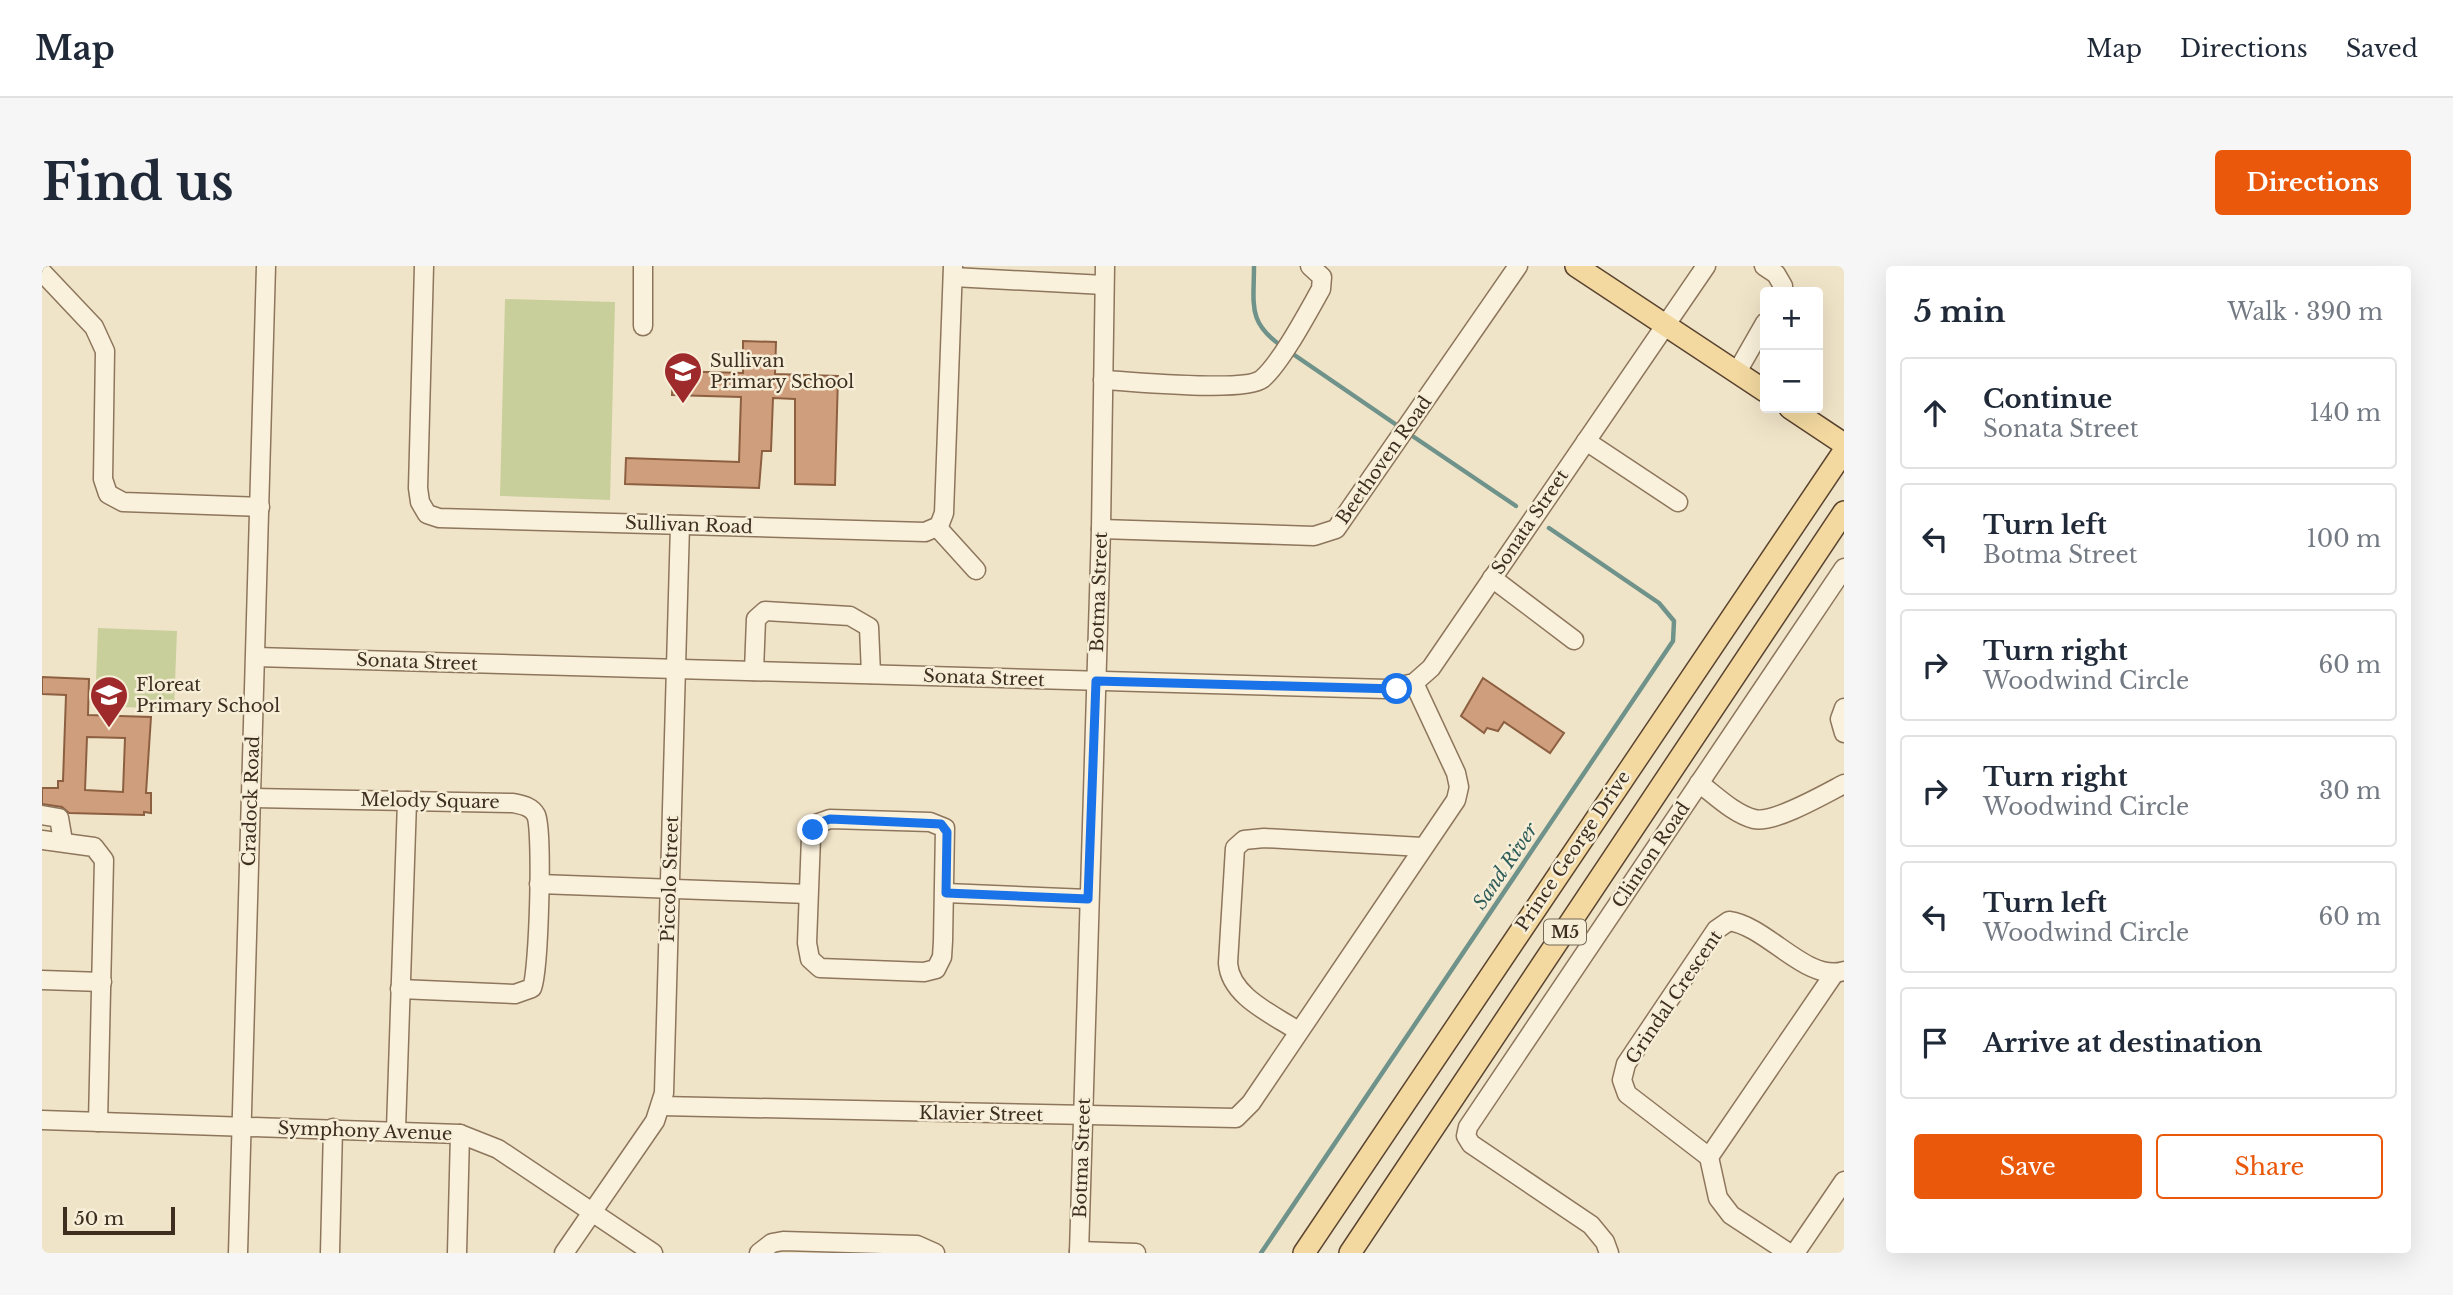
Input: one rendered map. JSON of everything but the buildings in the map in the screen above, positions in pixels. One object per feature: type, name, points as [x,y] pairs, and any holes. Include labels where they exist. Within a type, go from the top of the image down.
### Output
[{"type":"main road","points":[[1576,266],[1760,388]]},
{"type":"main road","points":[[1798,413],[1844,444]]},
{"type":"main road","name":"Prince George Drive","points":[[1304,1253],[1844,451]]},
{"type":"main road","name":"M5","points":[[1350,1253],[1844,512]]},
{"type":"street","name":"Cradock Road","points":[[238,1253],[266,266]]},
{"type":"street","name":"Sullivan Road","points":[[424,266],[418,488],[420,502],[427,514],[439,518],[925,532],[937,527]]},
{"type":"street","points":[[643,266],[643,326]]},
{"type":"street","name":"Botma Street","points":[[1079,1252],[1101,529],[1105,266]]},
{"type":"street","points":[[1103,380],[1244,385],[1263,378],[1323,283],[1322,277],[1310,266]]},
{"type":"street","name":"Beethoven Road","points":[[1101,529],[1314,536],[1328,534],[1344,520],[1518,266]]},
{"type":"street","name":"Sonata Street","points":[[256,657],[1387,689],[1414,683],[1431,668],[1706,266]]},
{"type":"street","points":[[1764,266],[1776,274],[1783,287]]},
{"type":"street","points":[[42,272],[94,327],[105,351],[103,479],[107,494],[123,502],[260,506]]},
{"type":"street","points":[[976,570],[937,527],[944,513],[953,272],[1104,285]]},
{"type":"street","points":[[1737,372],[1760,332]]},
{"type":"street","points":[[1586,441],[1678,502]]},
{"type":"street","name":"Piccolo Street","points":[[564,1253],[655,1121],[662,1106],[666,1056],[680,525]]},
{"type":"street","name":"Clinton Road","points":[[1609,1253],[1605,1242],[1591,1225],[1471,1144],[1466,1133],[1471,1121],[1844,568]]},
{"type":"street","points":[[1492,578],[1574,640]]},
{"type":"street","points":[[754,671],[756,619],[765,611],[850,615],[862,620],[869,627],[871,674]]},
{"type":"street","name":"Klavier Street","points":[[662,1106],[1084,1117],[1236,1118],[1251,1103],[1422,847],[1453,806],[1458,782],[1414,683]]},
{"type":"street","points":[[1844,708],[1840,719],[1844,733]]},
{"type":"street","points":[[1699,783],[1744,815],[1758,820],[1774,817],[1844,784]]},
{"type":"street","name":"Melody Square","points":[[251,797],[513,803],[530,808],[535,813],[539,884],[535,977],[529,991],[508,994],[400,989]]},
{"type":"street","points":[[396,1129],[407,801]]},
{"type":"street","points":[[42,815],[59,818],[63,841]]},
{"type":"street","points":[[830,819],[941,824],[947,832],[946,893],[940,964],[924,972],[815,966],[810,959],[807,943],[808,894],[811,837],[816,824],[830,819]]},
{"type":"street","points":[[1297,1031],[1239,991],[1231,981],[1229,950],[1235,848],[1244,840],[1264,838],[1422,847]]},
{"type":"street","points":[[42,840],[94,847],[104,860],[98,1122]]},
{"type":"street","points":[[539,884],[808,894]]},
{"type":"street","points":[[946,893],[1088,899]]},
{"type":"street","name":"Grindal Crescent","points":[[1709,1157],[1627,1094],[1622,1080],[1626,1064],[1716,930],[1730,920],[1745,923],[1808,965],[1839,973]]},
{"type":"street","points":[[1789,1253],[1731,1215],[1718,1198],[1709,1157],[1839,973]]},
{"type":"street","points":[[42,980],[102,982]]},
{"type":"street","name":"Symphony Avenue","points":[[42,1120],[396,1129],[460,1134],[498,1149],[653,1253]]},
{"type":"street","points":[[330,1253],[333,1128]]},
{"type":"street","points":[[457,1253],[460,1134]]},
{"type":"street","points":[[1795,1253],[1844,1181]]},
{"type":"street","points":[[759,1253],[772,1243],[783,1241],[917,1245],[935,1253]]},
{"type":"street","points":[[1079,1252],[1136,1253]]},
{"type":"green space","points":[[505,299],[615,302],[610,500],[500,496]]},
{"type":"green space","points":[[98,628],[177,631],[174,709],[95,706]]},
{"type":"waterway","name":"Sand River","points":[[1254,266],[1254,302],[1258,321],[1263,330],[1283,347]]},
{"type":"waterway","name":"Sand River","points":[[1290,352],[1401,428]]},
{"type":"waterway","name":"Sand River","points":[[1408,433],[1516,506]]},
{"type":"waterway","name":"Sand River","points":[[1261,1253],[1673,641],[1674,621],[1659,603],[1549,528]]},
{"type":"place","name":"Sullivan Primary School","points":[[683,405]]},
{"type":"place","name":"Floreat Primary School","points":[[109,729]]},
{"type":"route","points":[[813,830],[816,824],[830,819],[936,822],[947,832],[946,893],[1088,899],[1096,681],[1397,689]]}]
